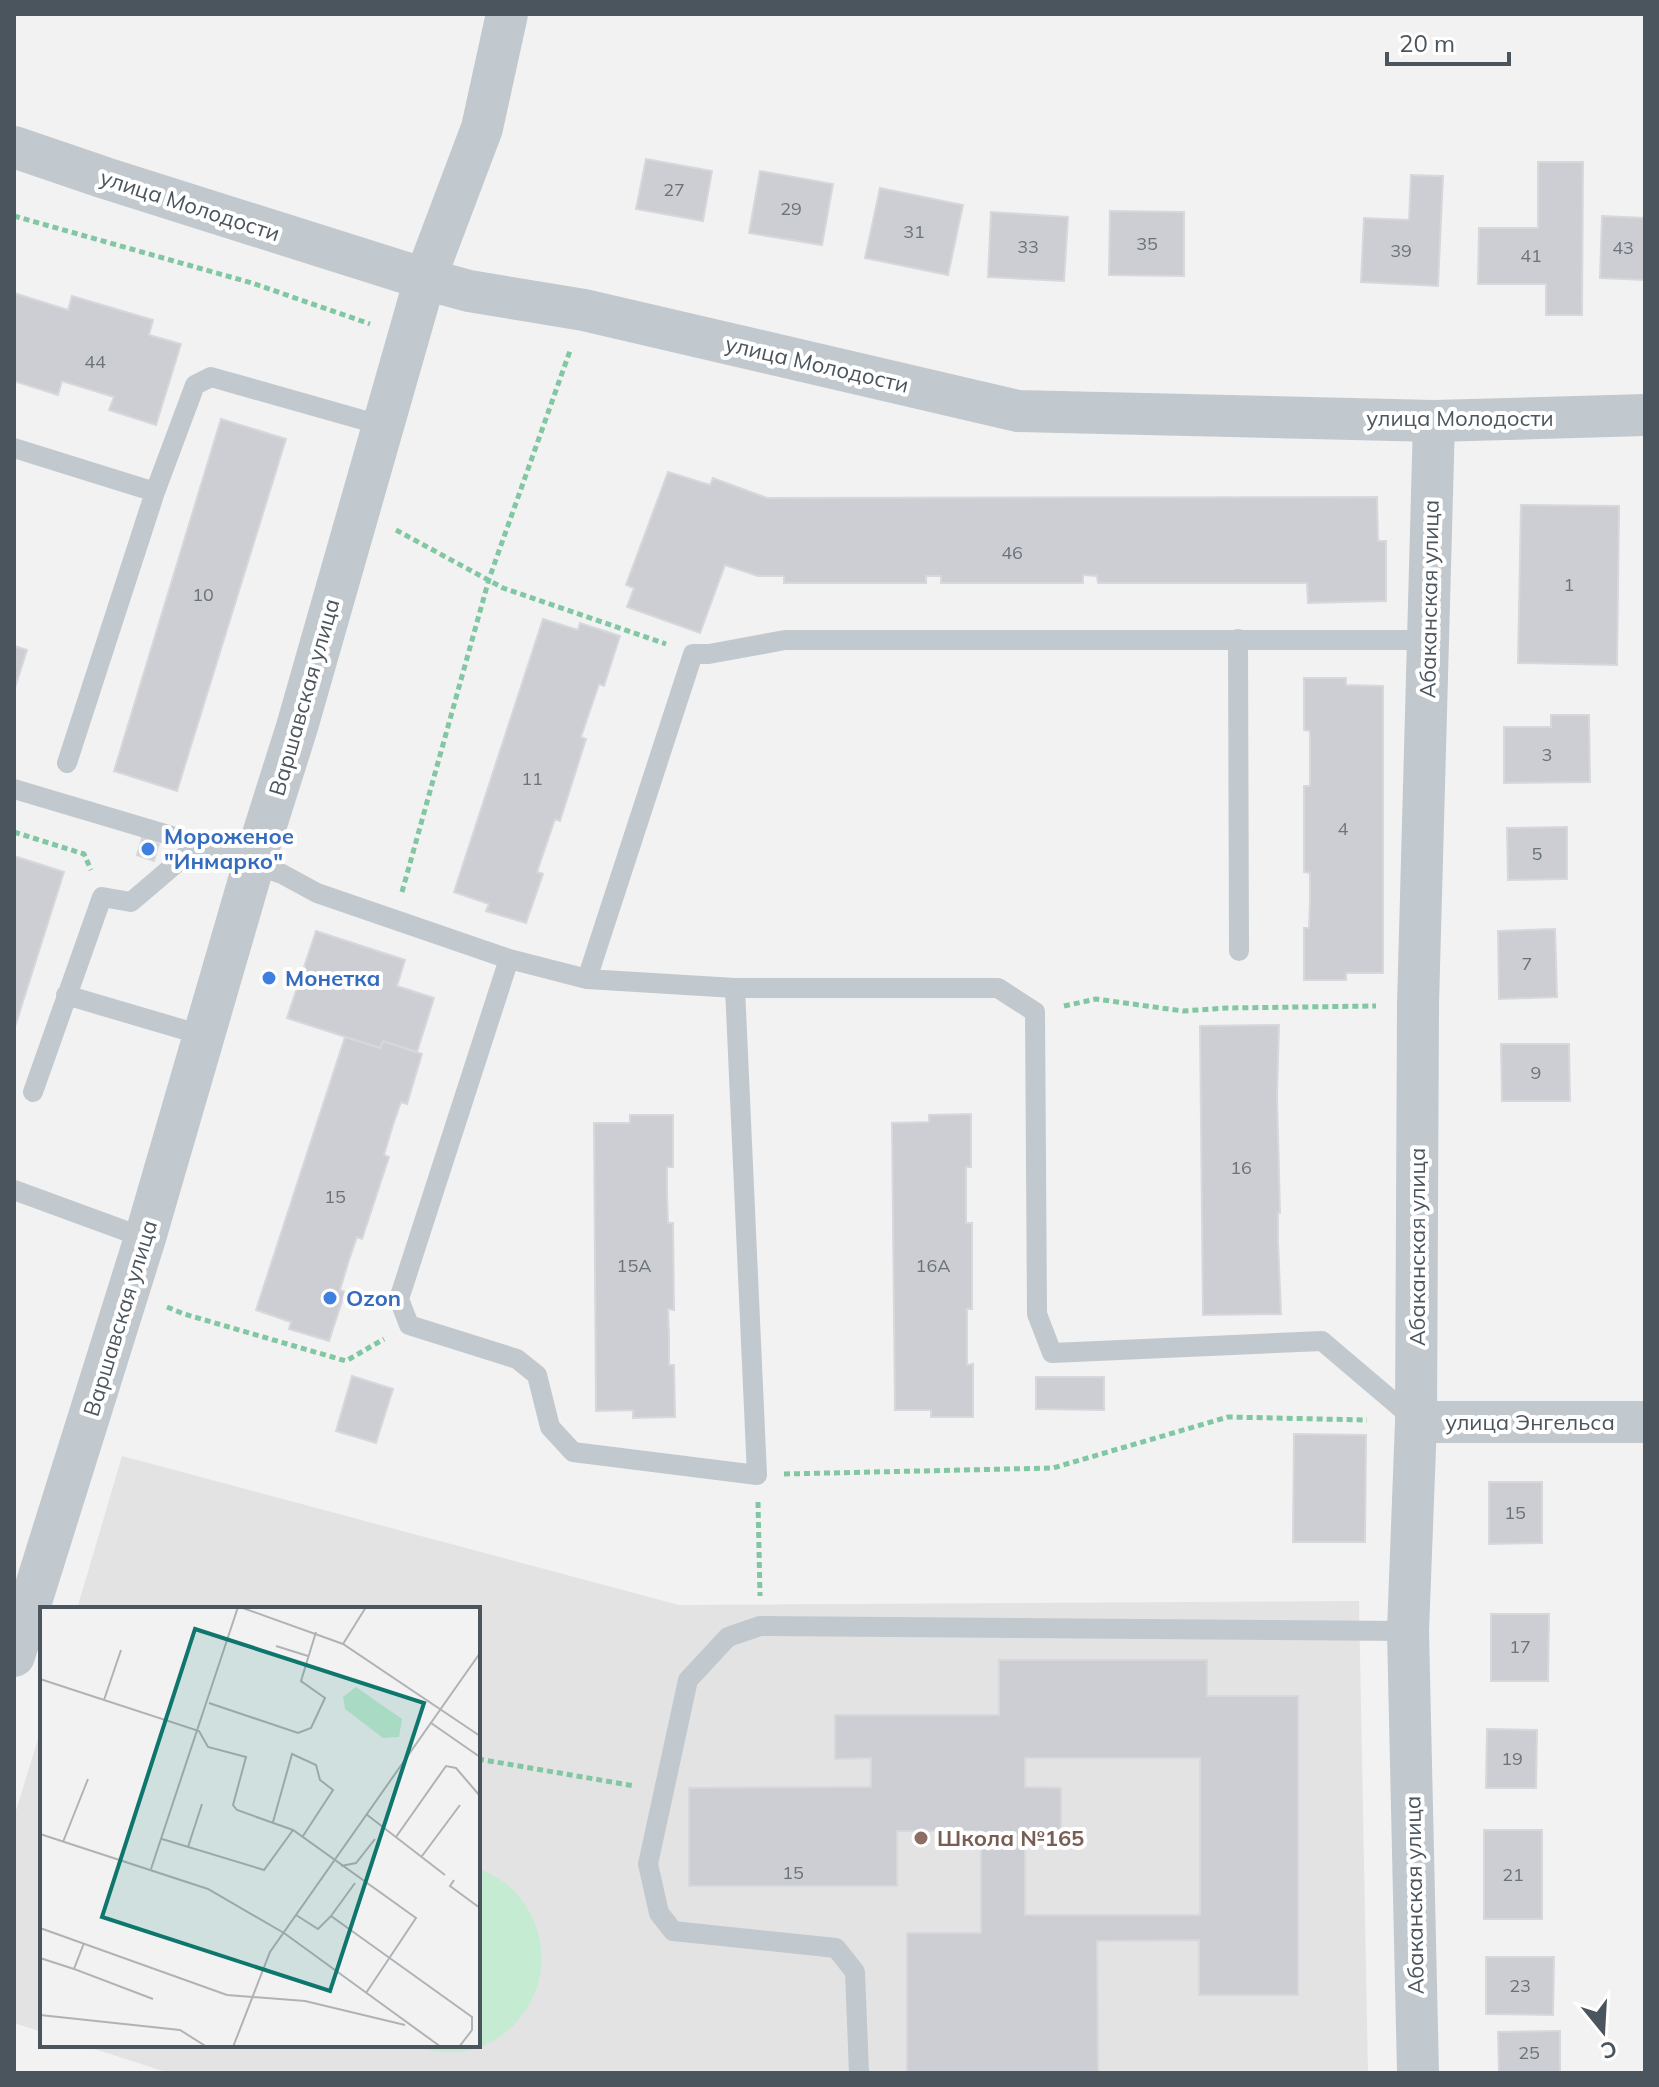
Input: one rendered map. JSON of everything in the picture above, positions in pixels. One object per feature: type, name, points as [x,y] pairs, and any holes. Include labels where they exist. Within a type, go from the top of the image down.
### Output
[{"type":"street","name":"Варшавская улица","points":[[14,1656],[145,1238],[254,863],[297,727],[425,279],[482,128],[507,14]]},
{"type":"street","name":"улица Молодости","points":[[14,147],[469,291],[584,310],[1018,411],[1434,421],[1645,415]]},
{"type":"street","name":"Абаканская улица","points":[[1418,2073],[1408,1631],[1416,1422],[1418,1005],[1434,421]]},
{"type":"street","name":"улица Энгельса","points":[[1416,1422],[1645,1422]]},
{"type":"lane","points":[[67,763],[155,492],[195,385],[211,377],[384,426]]},
{"type":"lane","points":[[14,448],[155,492]]},
{"type":"lane","points":[[1238,639],[1239,951]]},
{"type":"lane","points":[[587,979],[693,654],[709,654],[785,640],[1429,640]]},
{"type":"lane","points":[[14,789],[199,844],[282,874],[317,893],[509,959],[587,979],[735,988],[998,988],[1035,1012],[1037,1314],[1052,1353],[1322,1341],[1416,1422]]},
{"type":"lane","points":[[33,1092],[102,897],[131,902],[199,844]]},
{"type":"lane","points":[[509,959],[399,1299],[409,1325],[517,1359],[537,1375],[550,1427],[573,1452],[757,1475],[735,988]]},
{"type":"lane","points":[[66,995],[205,1036]]},
{"type":"lane","points":[[14,1190],[145,1238]]},
{"type":"lane","points":[[859,2073],[855,1972],[836,1948],[673,1931],[659,1913],[648,1864],[688,1680],[728,1637],[760,1626],[1408,1631]]},
{"type":"path","points":[[14,216],[252,283],[408,337]]},
{"type":"path","points":[[395,920],[489,579],[584,310]]},
{"type":"path","points":[[358,511],[503,588],[693,654]]},
{"type":"path","points":[[14,832],[84,854]]},
{"type":"path","points":[[1035,1012],[1096,999],[1183,1011],[1418,1005]]},
{"type":"path","points":[[129,1290],[184,1314],[346,1361],[409,1325]]},
{"type":"path","points":[[760,1626],[757,1475],[1053,1468],[1228,1417],[1416,1422]]},
{"type":"path","points":[[480,1759],[663,1791]]},
{"type":"shaded area","name":"Школа №165","points":[[122,1456],[679,1605],[1359,1601],[1368,2073],[169,2073],[88,2047],[480,2047],[480,1607],[78,1607]]},
{"type":"shaded area","points":[[40,1732],[40,2031],[14,2023],[14,1817]]},
{"type":"green space","points":[[480,1869],[499,1879],[524,1903],[539,1936],[542,1955],[535,1992],[527,2009],[515,2024],[480,2047]]},
{"type":"green space","points":[[417,2047],[479,2047],[465,2051]]},
{"type":"building","points":[[646,159],[712,171],[703,221],[636,209]]},
{"type":"building","points":[[1538,162],[1583,162],[1582,315],[1546,315],[1546,284],[1478,284],[1479,228],[1538,228]]},
{"type":"building","points":[[760,171],[833,184],[822,245],[749,233]]},
{"type":"building","points":[[1411,175],[1443,176],[1438,286],[1361,282],[1364,218],[1409,220]]},
{"type":"building","points":[[880,188],[963,205],[948,275],[865,258]]},
{"type":"building","points":[[1110,211],[1184,212],[1184,276],[1109,275]]},
{"type":"building","points":[[991,212],[1068,217],[1064,281],[988,277]]},
{"type":"building","points":[[1602,216],[1645,218],[1645,280],[1600,278]]},
{"type":"building","points":[[14,293],[68,310],[72,296],[153,320],[149,335],[181,344],[156,425],[109,410],[114,397],[62,381],[58,395],[14,381]]},
{"type":"building","points":[[221,419],[286,439],[177,791],[114,771]]},
{"type":"building","points":[[668,472],[710,485],[713,478],[767,498],[1377,497],[1378,541],[1386,541],[1386,601],[1308,603],[1307,583],[1098,583],[1097,576],[1083,575],[1083,583],[941,583],[941,576],[926,576],[926,583],[784,583],[784,576],[758,576],[725,565],[700,633],[627,607],[634,588],[626,585]]},
{"type":"building","points":[[1521,505],[1619,506],[1617,665],[1518,663]]},
{"type":"building","points":[[543,619],[578,630],[580,623],[620,636],[604,686],[599,684],[581,737],[586,739],[560,821],[555,819],[537,872],[543,874],[526,923],[486,911],[489,904],[454,892]]},
{"type":"building","points":[[14,646],[27,650],[14,691]]},
{"type":"building","points":[[1304,678],[1346,678],[1346,685],[1383,686],[1383,973],[1346,973],[1346,980],[1304,980],[1304,928],[1309,928],[1310,873],[1304,872],[1304,786],[1310,786],[1310,731],[1304,730]]},
{"type":"building","points":[[1551,715],[1589,715],[1590,782],[1504,783],[1504,727],[1551,727]]},
{"type":"building","points":[[1567,827],[1567,879],[1508,880],[1507,828]]},
{"type":"building","name":"Мороженое \"Инмарко\"","points":[[142,838],[159,844],[154,861],[137,855]]},
{"type":"building","points":[[14,856],[64,872],[14,1030]]},
{"type":"building","points":[[1555,929],[1557,997],[1499,999],[1498,931]]},
{"type":"building","points":[[316,931],[405,960],[397,986],[434,998],[417,1052],[383,1041],[380,1048],[287,1018]]},
{"type":"building","points":[[1279,1025],[1278,1242],[1281,1314],[1203,1315],[1200,1026]]},
{"type":"building","points":[[345,1037],[380,1048],[383,1041],[422,1054],[407,1104],[401,1102],[392,1128],[384,1155],[389,1157],[362,1239],[357,1237],[348,1263],[340,1290],[345,1292],[329,1341],[289,1329],[291,1322],[256,1310]]},
{"type":"building","points":[[1501,1044],[1569,1044],[1570,1101],[1502,1101]]},
{"type":"building","points":[[971,1114],[971,1167],[966,1167],[966,1223],[972,1223],[972,1309],[967,1309],[967,1365],[973,1364],[973,1417],[931,1417],[931,1410],[895,1410],[892,1123],[929,1122],[929,1115]]},
{"type":"building","points":[[630,1115],[673,1115],[673,1167],[667,1167],[667,1195],[668,1223],[673,1223],[674,1310],[668,1309],[669,1365],[674,1365],[675,1417],[633,1418],[633,1410],[596,1411],[594,1123],[630,1123]]},
{"type":"building","points":[[352,1376],[393,1389],[376,1443],[336,1431]]},
{"type":"building","points":[[1036,1377],[1104,1377],[1104,1410],[1036,1409]]},
{"type":"building","points":[[1294,1434],[1366,1435],[1365,1542],[1293,1542]]},
{"type":"building","points":[[1489,1482],[1542,1482],[1542,1543],[1489,1544]]},
{"type":"building","points":[[1491,1614],[1549,1614],[1548,1681],[1491,1681]]},
{"type":"building","points":[[999,1660],[1207,1660],[1207,1696],[1298,1696],[1298,1995],[1199,1995],[1199,1940],[1097,1941],[1098,2073],[907,2073],[907,1933],[981,1933],[981,1831],[897,1831],[897,1886],[689,1886],[689,1788],[871,1787],[871,1758],[835,1759],[835,1715],[999,1715]],"holes":[[[1025,1758],[1200,1758],[1200,1915],[1025,1915],[1025,1831],[1061,1831],[1061,1788],[1025,1787]]]},
{"type":"building","points":[[1487,1729],[1537,1730],[1536,1788],[1486,1788]]},
{"type":"building","points":[[1484,1830],[1542,1830],[1542,1919],[1484,1919]]},
{"type":"building","points":[[1486,1957],[1554,1957],[1553,2015],[1486,2014]]},
{"type":"building","points":[[1560,2031],[1560,2073],[1499,2073],[1498,2032]]},
{"type":"place","name":"Мороженое \"Инмарко\"","points":[[148,849]]},
{"type":"place","name":"Монетка","points":[[269,978]]},
{"type":"place","name":"Ozon","points":[[330,1298]]},
{"type":"place","name":"Школа №165","points":[[921,1838]]}]
